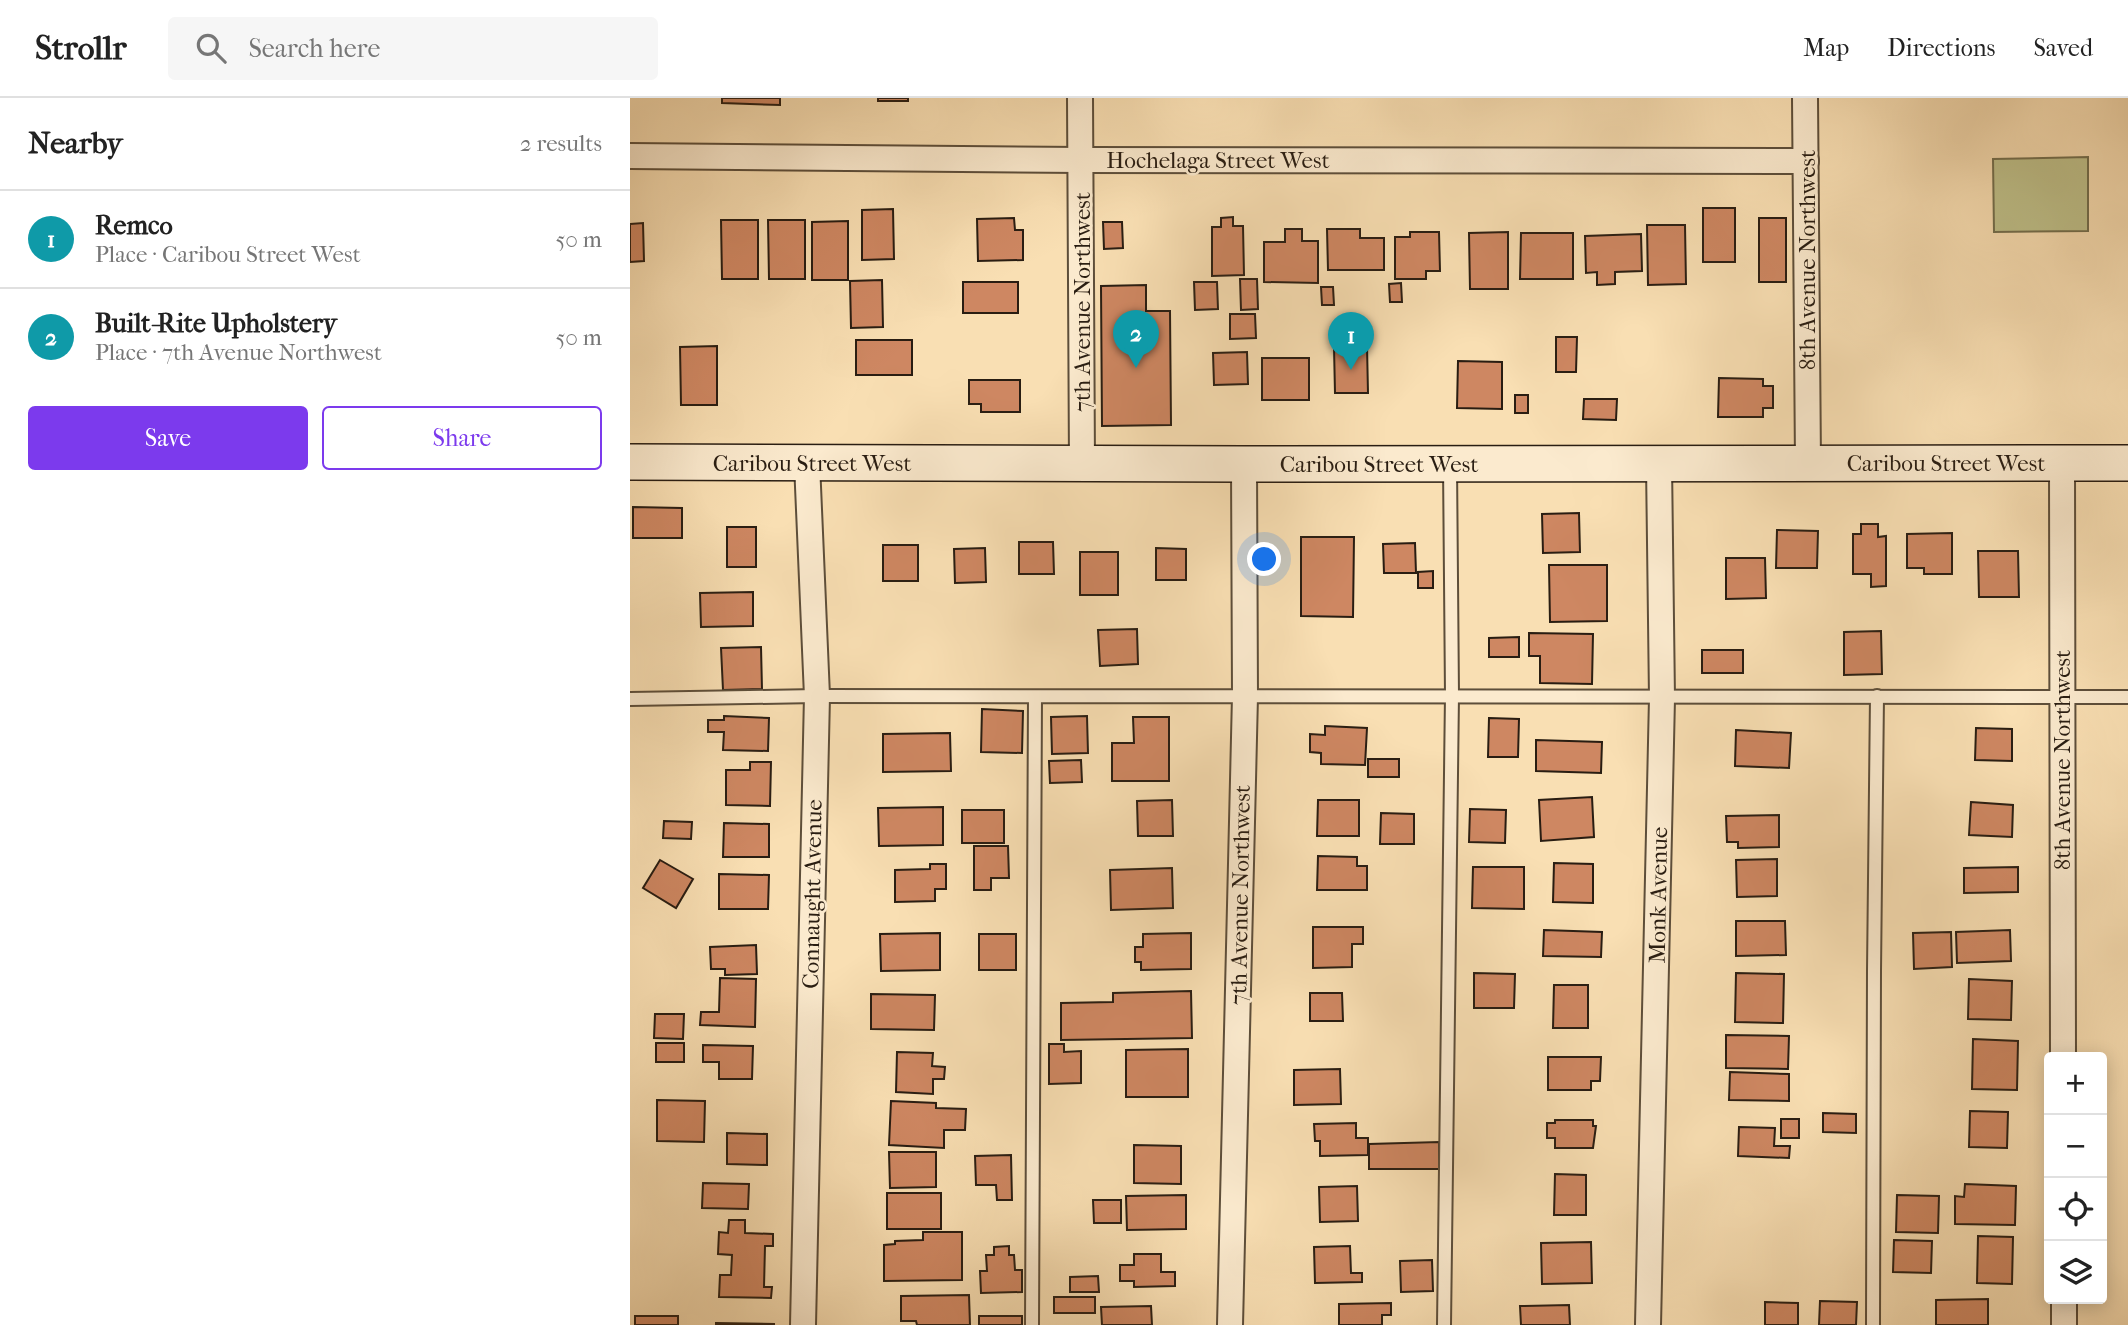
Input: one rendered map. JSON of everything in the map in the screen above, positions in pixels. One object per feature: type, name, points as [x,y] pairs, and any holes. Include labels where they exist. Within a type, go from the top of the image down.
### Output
[{"type":"street","name":"7th Avenue Northwest","points":[[1080,98],[1083,464]]},
{"type":"street","name":"8th Avenue Northwest","points":[[1805,98],[1808,463]]},
{"type":"street","name":"Hochelaga Street West","points":[[630,156],[1806,161]]},
{"type":"street","name":"Caribou Street West","points":[[630,462],[2128,463]]},
{"type":"street","name":"8th Avenue Northwest","points":[[2062,462],[2063,1052]]},
{"type":"street","name":"Connaught Avenue","points":[[803,1325],[817,696],[807,463]]},
{"type":"street","name":"7th Avenue Northwest","points":[[1230,1325],[1245,696],[1244,464]]},
{"type":"street","name":"Monk Avenue","points":[[1648,1325],[1662,698],[1660,464]]},
{"type":"street","points":[[2064,1304],[2064,1325]]},
{"type":"lane","points":[[1444,1325],[1452,695],[1450,464]]},
{"type":"lane","points":[[630,699],[1452,695],[1662,698],[2128,697]]},
{"type":"lane","points":[[1872,1325],[1877,696]]},
{"type":"lane","points":[[1032,1325],[1035,697]]},
{"type":"green space","points":[[2088,157],[2088,231],[1994,232],[1993,159]]},
{"type":"building","points":[[722,98],[780,98],[780,105],[722,103]]},
{"type":"building","points":[[878,98],[908,98],[908,101],[878,101]]},
{"type":"building","points":[[1703,208],[1735,208],[1735,262],[1703,262]]},
{"type":"building","points":[[893,209],[894,259],[862,260],[862,210]]},
{"type":"building","points":[[1233,217],[1233,226],[1243,226],[1244,275],[1212,276],[1212,227],[1221,227],[1221,218]]},
{"type":"building","points":[[1014,218],[1015,230],[1023,230],[1023,260],[978,261],[977,219]]},
{"type":"building","points":[[1759,218],[1786,218],[1786,282],[1759,282]]},
{"type":"building","points":[[721,220],[758,220],[758,279],[722,279]]},
{"type":"building","points":[[768,220],[805,220],[805,279],[769,279]]},
{"type":"building","points":[[848,221],[848,280],[812,280],[812,222]]},
{"type":"building","points":[[1103,222],[1122,222],[1123,248],[1104,249]]},
{"type":"building","points":[[643,223],[644,261],[630,262],[630,224]]},
{"type":"building","points":[[1647,225],[1685,225],[1686,284],[1648,285]]},
{"type":"building","points":[[1285,229],[1302,229],[1302,241],[1318,241],[1318,283],[1264,282],[1264,242],[1285,242]]},
{"type":"building","points":[[1327,229],[1360,229],[1360,238],[1384,238],[1384,270],[1328,270]]},
{"type":"building","points":[[1410,232],[1439,232],[1440,271],[1426,271],[1426,279],[1395,279],[1395,237],[1410,237]]},
{"type":"building","points":[[1508,232],[1508,289],[1470,289],[1469,233]]},
{"type":"building","points":[[1521,233],[1573,233],[1573,279],[1520,279]]},
{"type":"building","points":[[1641,234],[1642,271],[1615,272],[1615,284],[1597,285],[1597,272],[1586,273],[1585,236]]},
{"type":"building","points":[[1240,279],[1257,279],[1258,309],[1241,310]]},
{"type":"building","points":[[882,280],[883,327],[851,328],[850,281]]},
{"type":"building","points":[[963,282],[1018,282],[1018,313],[963,313]]},
{"type":"building","points":[[1194,282],[1217,282],[1218,309],[1195,310]]},
{"type":"building","points":[[1401,283],[1402,302],[1390,302],[1389,284]]},
{"type":"building","points":[[1146,285],[1146,311],[1170,311],[1171,425],[1102,426],[1101,286]]},
{"type":"building","points":[[1321,287],[1333,287],[1334,305],[1322,305]]},
{"type":"building","points":[[1230,314],[1255,314],[1256,338],[1230,339]]},
{"type":"building","points":[[1556,337],[1577,337],[1576,372],[1556,372]]},
{"type":"building","points":[[856,340],[912,340],[912,375],[856,375]]},
{"type":"building","points":[[717,346],[717,405],[681,405],[680,347]]},
{"type":"building","points":[[1367,346],[1368,393],[1335,393],[1334,347]]},
{"type":"building","points":[[1247,352],[1248,384],[1214,385],[1213,353]]},
{"type":"building","points":[[1262,358],[1309,358],[1309,400],[1262,400]]},
{"type":"building","points":[[1458,361],[1502,362],[1502,409],[1457,408]]},
{"type":"building","points":[[1719,378],[1763,379],[1763,386],[1773,386],[1773,408],[1763,408],[1763,417],[1718,417]]},
{"type":"building","points":[[969,380],[1020,380],[1020,412],[981,412],[981,404],[969,404]]},
{"type":"building","points":[[1515,395],[1528,395],[1528,413],[1515,413]]},
{"type":"building","points":[[1584,399],[1617,399],[1616,420],[1583,419]]},
{"type":"building","points":[[633,507],[682,508],[682,538],[633,538]]},
{"type":"building","points":[[1579,513],[1580,552],[1543,553],[1542,514]]},
{"type":"building","points":[[1861,524],[1878,524],[1878,537],[1886,536],[1886,586],[1871,587],[1871,574],[1853,574],[1853,534],[1861,534]]},
{"type":"building","points":[[727,527],[756,527],[756,567],[727,567]]},
{"type":"building","points":[[1777,530],[1818,531],[1817,568],[1776,568]]},
{"type":"building","points":[[1952,533],[1952,574],[1924,574],[1924,568],[1907,568],[1907,534]]},
{"type":"building","points":[[1301,537],[1354,537],[1353,617],[1301,616]]},
{"type":"building","points":[[1019,542],[1053,542],[1054,574],[1019,574]]},
{"type":"building","points":[[1415,543],[1416,573],[1384,573],[1383,544]]},
{"type":"building","points":[[883,545],[918,545],[918,581],[883,581]]},
{"type":"building","points":[[985,548],[986,582],[955,583],[954,549]]},
{"type":"building","points":[[1156,548],[1186,549],[1186,580],[1156,580]]},
{"type":"building","points":[[1978,551],[2018,551],[2019,597],[1979,597]]},
{"type":"building","points":[[1080,552],[1118,552],[1118,595],[1080,595]]},
{"type":"building","points":[[1726,558],[1765,558],[1766,598],[1726,599]]},
{"type":"building","points":[[1549,565],[1607,565],[1607,621],[1550,622]]},
{"type":"building","points":[[1433,571],[1433,588],[1418,588],[1418,572]]},
{"type":"building","points":[[753,592],[753,626],[701,627],[700,593]]},
{"type":"building","points":[[1137,629],[1138,664],[1100,666],[1098,630]]},
{"type":"building","points":[[1881,631],[1882,674],[1844,675],[1844,632]]},
{"type":"building","points":[[1529,633],[1593,634],[1592,684],[1540,683],[1540,656],[1529,656]]},
{"type":"building","points":[[1519,637],[1519,657],[1489,657],[1489,638]]},
{"type":"building","points":[[761,647],[762,689],[723,690],[721,648]]},
{"type":"building","points":[[1702,650],[1743,650],[1743,673],[1702,673]]},
{"type":"building","points":[[982,709],[1023,711],[1022,753],[981,752]]},
{"type":"building","points":[[724,716],[769,718],[768,751],[723,750],[724,732],[708,732],[708,720],[724,720]]},
{"type":"building","points":[[1087,716],[1088,753],[1052,754],[1051,717]]},
{"type":"building","points":[[1133,717],[1169,717],[1169,781],[1112,781],[1112,743],[1134,743]]},
{"type":"building","points":[[1489,718],[1519,719],[1518,757],[1488,757]]},
{"type":"building","points":[[1325,726],[1367,728],[1365,765],[1321,764],[1321,753],[1310,752],[1310,734],[1325,735]]},
{"type":"building","points":[[1976,728],[2012,729],[2012,761],[1975,760]]},
{"type":"building","points":[[1736,730],[1791,733],[1789,768],[1735,766]]},
{"type":"building","points":[[950,733],[951,771],[883,772],[883,734]]},
{"type":"building","points":[[1536,740],[1602,742],[1601,773],[1536,771]]},
{"type":"building","points":[[1368,759],[1399,759],[1399,777],[1368,777]]},
{"type":"building","points":[[1081,760],[1082,782],[1050,783],[1049,761]]},
{"type":"building","points":[[750,762],[771,762],[770,806],[726,805],[726,770],[750,770]]},
{"type":"building","points":[[1592,797],[1594,837],[1541,841],[1539,800]]},
{"type":"building","points":[[1172,800],[1173,836],[1138,836],[1137,801]]},
{"type":"building","points":[[1318,800],[1359,800],[1359,836],[1317,836]]},
{"type":"building","points":[[1971,802],[2013,805],[2012,837],[1969,835]]},
{"type":"building","points":[[943,807],[943,845],[879,846],[878,808]]},
{"type":"building","points":[[1470,809],[1506,810],[1505,843],[1469,842]]},
{"type":"building","points":[[962,810],[1004,810],[1004,843],[962,843]]},
{"type":"building","points":[[1381,813],[1414,814],[1414,844],[1380,844]]},
{"type":"building","points":[[1779,815],[1779,847],[1738,848],[1738,842],[1727,842],[1726,816]]},
{"type":"building","points":[[664,821],[692,822],[691,839],[663,838]]},
{"type":"building","points":[[724,823],[769,824],[769,857],[723,857]]},
{"type":"building","points":[[974,846],[1008,846],[1009,878],[991,878],[991,890],[974,890]]},
{"type":"building","points":[[1318,856],[1357,857],[1357,866],[1367,866],[1367,890],[1317,890]]},
{"type":"building","points":[[1777,859],[1777,896],[1737,897],[1736,860]]},
{"type":"building","points":[[660,860],[693,879],[676,908],[643,888]]},
{"type":"building","points":[[1554,863],[1593,864],[1593,903],[1553,902]]},
{"type":"building","points":[[930,864],[946,864],[946,889],[935,889],[935,901],[895,902],[895,870],[930,869]]},
{"type":"building","points":[[1473,867],[1524,867],[1524,909],[1472,908]]},
{"type":"building","points":[[2018,867],[2018,892],[1964,893],[1964,868]]},
{"type":"building","points":[[1172,868],[1173,908],[1111,910],[1110,870]]},
{"type":"building","points":[[719,874],[769,875],[768,909],[719,909]]},
{"type":"building","points":[[1736,921],[1785,921],[1786,955],[1736,956]]},
{"type":"building","points":[[1313,927],[1363,927],[1363,944],[1352,944],[1352,967],[1313,968]]},
{"type":"building","points":[[1544,930],[1602,932],[1601,957],[1543,956]]},
{"type":"building","points":[[2010,930],[2011,961],[1957,963],[1956,932]]},
{"type":"building","points":[[1951,932],[1952,967],[1914,969],[1913,933]]},
{"type":"building","points":[[940,933],[940,970],[881,971],[880,934]]},
{"type":"building","points":[[1191,933],[1191,969],[1141,970],[1141,962],[1135,962],[1135,947],[1143,947],[1143,934]]},
{"type":"building","points":[[979,934],[1016,934],[1016,970],[979,970]]},
{"type":"building","points":[[756,945],[757,974],[725,975],[725,969],[711,969],[710,947]]},
{"type":"building","points":[[1474,973],[1515,974],[1514,1008],[1474,1008]]},
{"type":"building","points":[[1736,973],[1784,974],[1783,1023],[1735,1022]]},
{"type":"building","points":[[720,978],[756,979],[755,1027],[700,1025],[701,1012],[719,1012]]},
{"type":"building","points":[[1969,979],[2012,981],[2011,1020],[1968,1019]]},
{"type":"building","points":[[1554,985],[1588,985],[1588,1028],[1553,1028]]},
{"type":"building","points":[[1191,991],[1192,1038],[1061,1040],[1061,1003],[1113,1002],[1113,993]]},
{"type":"building","points":[[1310,993],[1342,993],[1343,1021],[1310,1021]]},
{"type":"building","points":[[871,994],[935,995],[934,1030],[871,1029]]},
{"type":"building","points":[[655,1014],[684,1014],[683,1039],[654,1038]]},
{"type":"building","points":[[1726,1035],[1789,1036],[1788,1069],[1726,1068]]},
{"type":"building","points":[[1973,1039],[2018,1041],[2017,1090],[1972,1089]]},
{"type":"building","points":[[656,1043],[684,1043],[684,1062],[656,1062]]},
{"type":"building","points":[[1049,1044],[1064,1044],[1064,1052],[1081,1051],[1081,1083],[1049,1084]]},
{"type":"building","points":[[703,1045],[753,1046],[752,1079],[719,1079],[719,1062],[703,1062]]},
{"type":"building","points":[[1188,1049],[1188,1097],[1126,1097],[1126,1050]]},
{"type":"building","points":[[897,1052],[933,1053],[932,1066],[945,1067],[944,1079],[933,1079],[933,1094],[896,1092]]},
{"type":"building","points":[[1548,1057],[1601,1057],[1600,1081],[1591,1081],[1591,1090],[1548,1090]]},
{"type":"building","points":[[1340,1069],[1341,1104],[1294,1105],[1294,1070]]},
{"type":"building","points":[[1730,1072],[1789,1074],[1789,1101],[1729,1100]]},
{"type":"building","points":[[657,1100],[705,1101],[704,1142],[657,1141]]},
{"type":"building","points":[[891,1101],[936,1103],[936,1108],[966,1109],[965,1130],[944,1130],[944,1148],[889,1145]]},
{"type":"building","points":[[1970,1111],[2008,1112],[2007,1148],[1969,1147]]},
{"type":"building","points":[[1823,1113],[1856,1114],[1856,1133],[1823,1132]]},
{"type":"building","points":[[1781,1119],[1799,1119],[1799,1138],[1781,1138]]},
{"type":"building","points":[[1555,1120],[1593,1120],[1593,1126],[1596,1126],[1593,1148],[1555,1148],[1555,1138],[1547,1138],[1547,1123],[1555,1123]]},
{"type":"building","points":[[1356,1123],[1356,1138],[1368,1138],[1368,1155],[1320,1156],[1320,1141],[1315,1141],[1314,1124]]},
{"type":"building","points":[[1739,1127],[1775,1128],[1774,1146],[1790,1146],[1789,1158],[1738,1156]]},
{"type":"building","points":[[727,1133],[767,1134],[767,1165],[727,1164]]},
{"type":"building","points":[[1439,1142],[1439,1169],[1369,1169],[1369,1144]]},
{"type":"building","points":[[1134,1145],[1181,1146],[1181,1184],[1134,1183]]},
{"type":"building","points":[[889,1152],[936,1152],[936,1187],[890,1188]]},
{"type":"building","points":[[1011,1155],[1012,1200],[997,1200],[996,1185],[976,1185],[975,1156]]},
{"type":"building","points":[[1555,1174],[1586,1175],[1586,1215],[1554,1215]]},
{"type":"building","points":[[703,1183],[749,1184],[748,1209],[702,1208]]},
{"type":"building","points":[[1965,1184],[2016,1186],[2015,1225],[1955,1224],[1955,1196],[1964,1197]]},
{"type":"building","points":[[1357,1186],[1358,1221],[1320,1222],[1319,1187]]},
{"type":"building","points":[[887,1193],[941,1193],[941,1229],[887,1229]]},
{"type":"building","points":[[1186,1195],[1186,1229],[1127,1230],[1126,1196]]},
{"type":"building","points":[[1897,1195],[1939,1196],[1938,1233],[1896,1232]]},
{"type":"building","points":[[1093,1200],[1121,1200],[1121,1223],[1094,1223]]},
{"type":"building","points":[[729,1220],[745,1220],[745,1233],[773,1234],[773,1246],[765,1246],[764,1287],[772,1287],[771,1298],[719,1297],[720,1275],[731,1275],[732,1255],[718,1254],[719,1232],[728,1233]]},
{"type":"building","points":[[923,1232],[962,1232],[962,1280],[884,1281],[884,1245],[895,1244],[895,1241],[923,1240]]},
{"type":"building","points":[[1978,1236],[2013,1237],[2012,1284],[1977,1283]]},
{"type":"building","points":[[1894,1240],[1932,1241],[1931,1273],[1893,1272]]},
{"type":"building","points":[[1591,1242],[1592,1283],[1542,1284],[1541,1243]]},
{"type":"building","points":[[1009,1246],[1009,1255],[1014,1255],[1015,1270],[1022,1270],[1022,1292],[981,1293],[980,1271],[987,1271],[986,1255],[994,1255],[994,1247]]},
{"type":"building","points":[[1350,1246],[1351,1273],[1362,1273],[1362,1282],[1315,1283],[1314,1247]]},
{"type":"building","points":[[1134,1254],[1161,1254],[1161,1272],[1175,1272],[1175,1286],[1134,1287],[1134,1281],[1120,1281],[1120,1265],[1134,1265]]},
{"type":"building","points":[[1432,1260],[1433,1291],[1401,1292],[1400,1261]]},
{"type":"building","points":[[1098,1276],[1099,1292],[1070,1292],[1070,1277]]},
{"type":"building","points":[[969,1295],[970,1325],[917,1325],[916,1321],[901,1321],[901,1296]]},
{"type":"building","points":[[1054,1297],[1095,1297],[1095,1313],[1054,1313]]},
{"type":"building","points":[[1988,1299],[1988,1325],[1936,1325],[1936,1300]]},
{"type":"building","points":[[1820,1301],[1857,1302],[1856,1325],[1819,1325]]},
{"type":"building","points":[[1765,1302],[1798,1303],[1798,1325],[1765,1325]]},
{"type":"building","points":[[1391,1303],[1391,1315],[1382,1315],[1382,1325],[1339,1325],[1339,1304]]},
{"type":"building","points":[[1569,1305],[1570,1325],[1521,1325],[1520,1306]]},
{"type":"building","points":[[1151,1306],[1152,1325],[1102,1325],[1101,1307]]},
{"type":"building","points":[[635,1316],[678,1316],[678,1325],[635,1325]]},
{"type":"building","points":[[979,1316],[1022,1316],[1022,1325],[979,1325]]},
{"type":"building","points":[[774,1324],[774,1325],[716,1325]]},
{"type":"place","name":"Built-Rite Upholstery","points":[[1136,368]]},
{"type":"place","name":"Remco","points":[[1351,370]]}]
